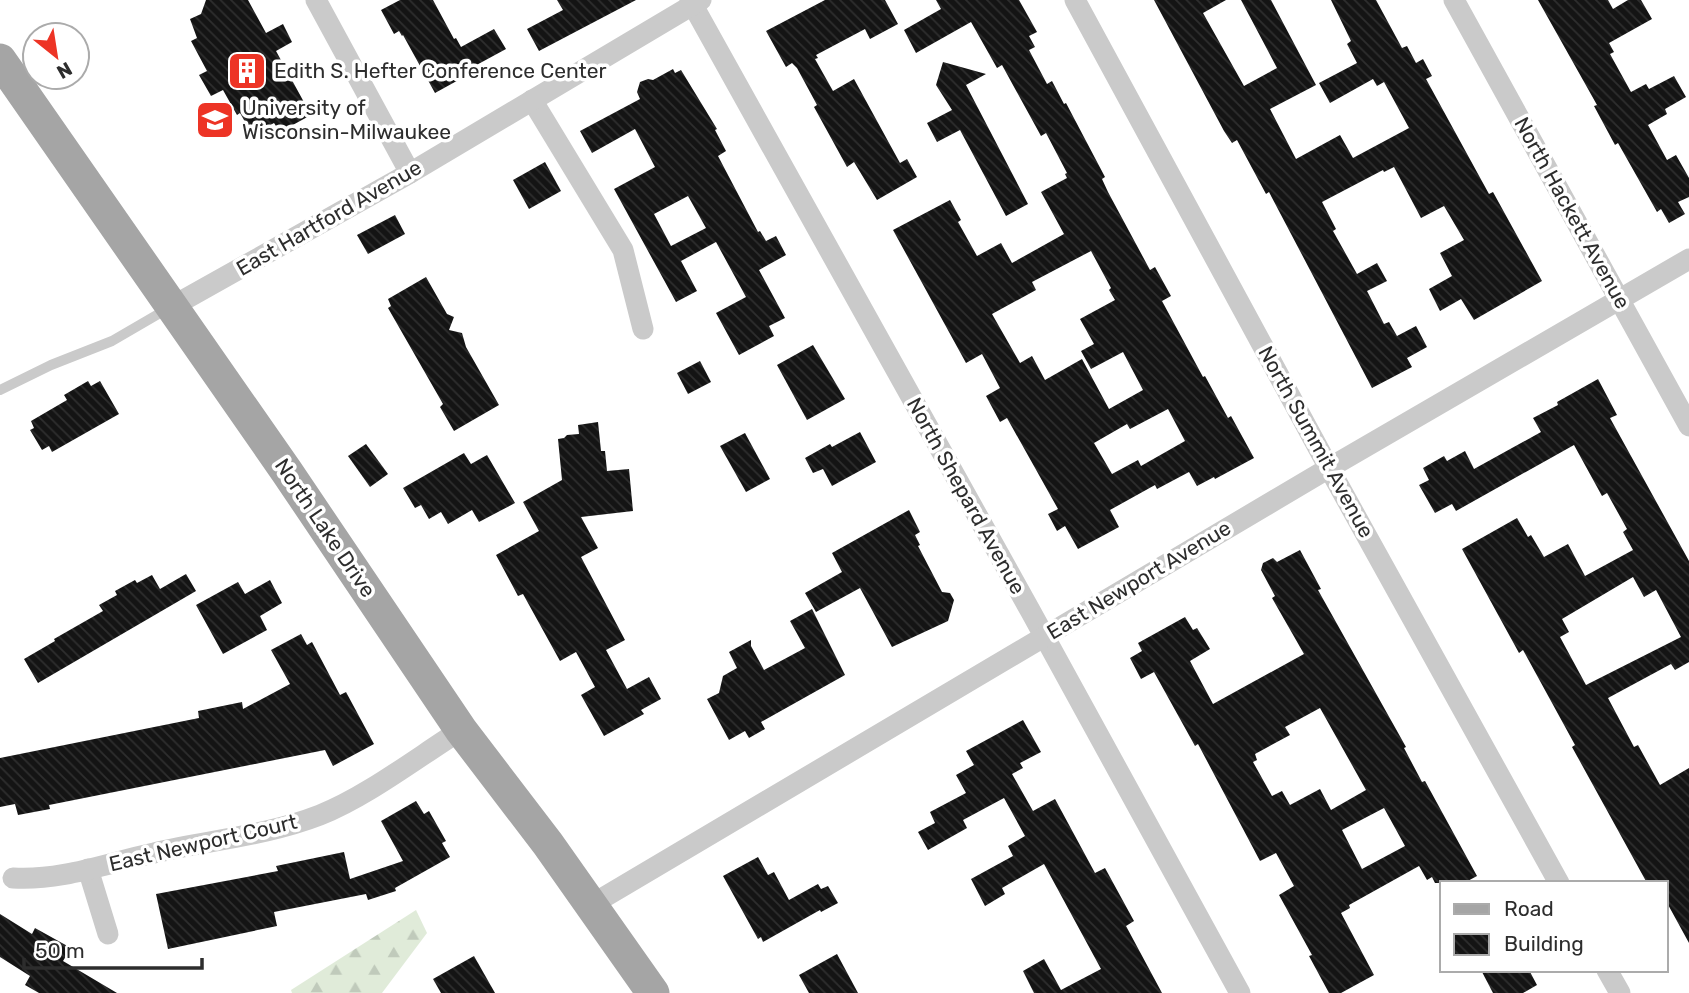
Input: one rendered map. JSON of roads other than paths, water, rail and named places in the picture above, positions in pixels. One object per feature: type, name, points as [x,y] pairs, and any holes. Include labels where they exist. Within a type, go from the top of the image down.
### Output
[{"type":"main road","name":"North Lake Drive","points":[[0,60],[173,306],[461,730],[653,993]]},
{"type":"street","points":[[316,0],[410,173]]},
{"type":"street","name":"North Summit Avenue","points":[[1075,0],[1329,468],[1558,881]]},
{"type":"street","name":"North Hackett Avenue","points":[[1454,0],[1689,426]]},
{"type":"street","name":"East Hartford Avenue","points":[[173,306],[410,173],[694,2]]},
{"type":"street","name":"North Shepard Avenue","points":[[694,2],[1240,993]]},
{"type":"street","points":[[532,100],[623,250],[643,329]]},
{"type":"street","name":"East Newport Avenue","points":[[591,905],[1329,468],[1689,259]]},
{"type":"street","name":"East Newport Court","points":[[13,878],[55,876],[156,852],[265,833],[321,815],[352,799],[461,730]]},
{"type":"street","name":"East Newport Court","points":[[88,869],[108,934]]},
{"type":"street","points":[[1608,972],[1620,993]]},
{"type":"lane","points":[[0,390],[51,365],[112,341],[173,306]]},
{"type":"place","name":"Edith S. Hefter Conference Center","points":[[247,71]]},
{"type":"place","name":"University of Wisconsin-Milwaukee","points":[[215,120]]}]
